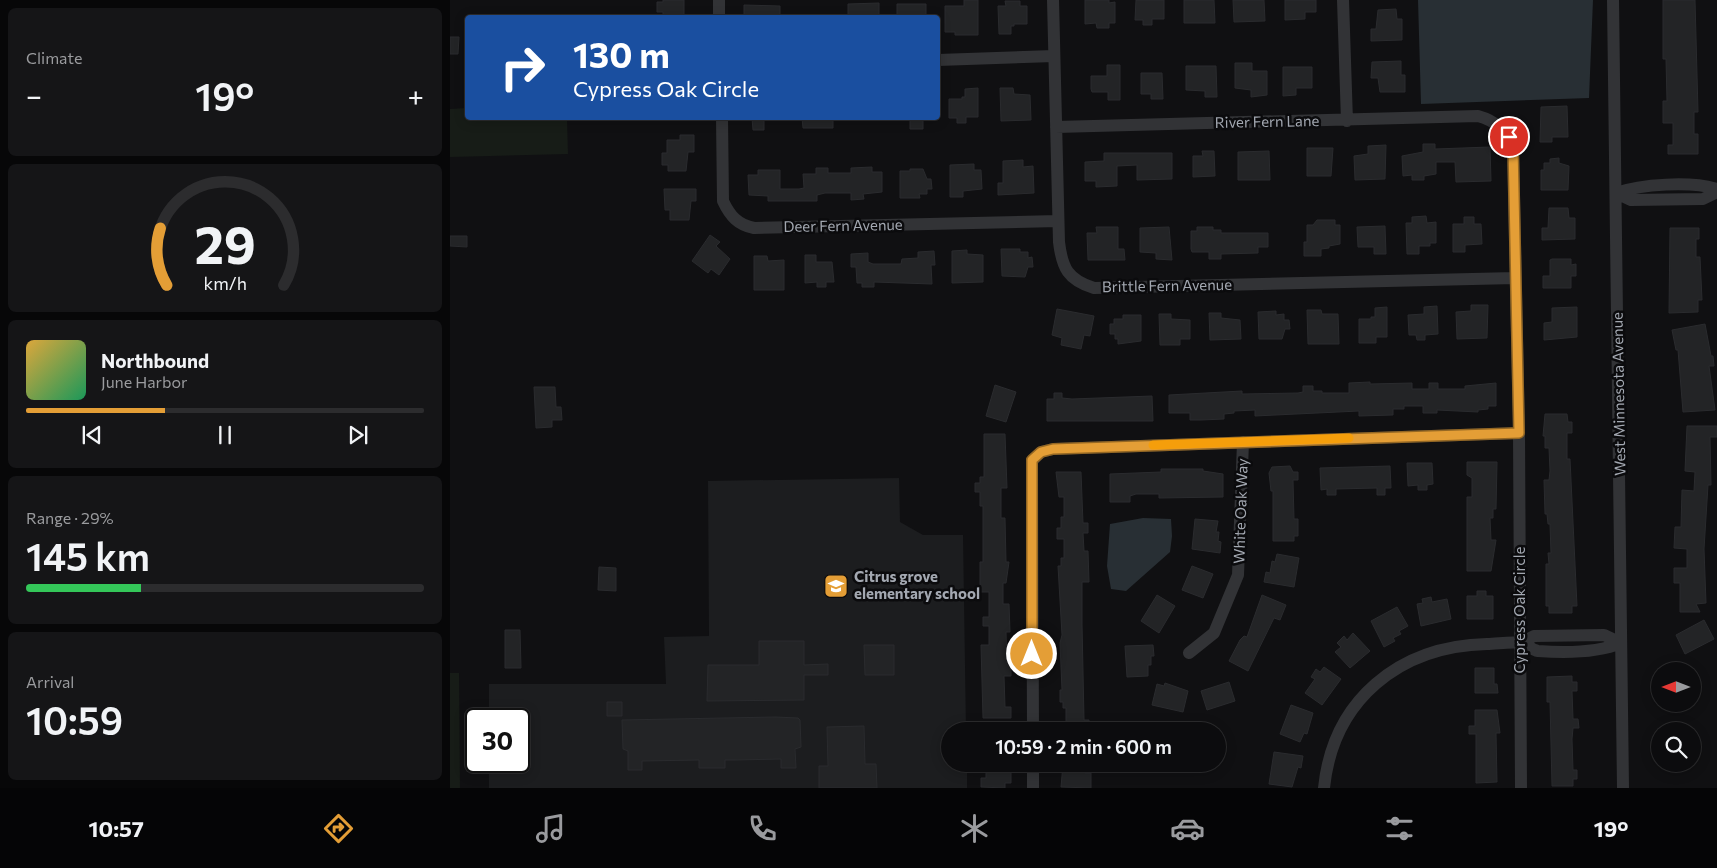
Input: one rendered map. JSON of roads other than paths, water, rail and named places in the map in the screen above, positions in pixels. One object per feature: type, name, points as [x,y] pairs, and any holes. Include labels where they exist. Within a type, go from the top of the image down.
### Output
[{"type":"street","points":[[719,0],[719,15]]},
{"type":"street","name":"Brittle Fern Avenue","points":[[1053,0],[1058,221],[1061,260],[1080,284],[1094,288],[1514,278]]},
{"type":"street","points":[[1343,0],[1347,121]]},
{"type":"street","name":"West Minnesota Avenue","points":[[1613,0],[1623,788]]},
{"type":"street","points":[[940,60],[1054,56]]},
{"type":"street","name":"River Fern Lane","points":[[1056,127],[1347,121],[1478,116]]},
{"type":"street","name":"Cypress Oak Circle","points":[[1478,116],[1490,119],[1501,127],[1513,146],[1514,278],[1519,433],[1521,788]]},
{"type":"street","name":"Deer Fern Avenue","points":[[722,120],[723,201],[734,219],[743,226],[754,228],[1058,221]]},
{"type":"street","points":[[1616,193],[1631,200],[1703,199],[1717,191]]},
{"type":"street","points":[[1033,722],[1032,460],[1041,452],[1053,449],[1519,433]]},
{"type":"street","name":"White Oak Way","points":[[1189,653],[1214,633],[1238,575],[1243,442]]},
{"type":"street","points":[[1324,788],[1332,747],[1357,701],[1378,680],[1399,667],[1429,654],[1462,644],[1521,643],[1536,651],[1604,650],[1621,643]]},
{"type":"street","points":[[1033,772],[1033,788]]},
{"type":"place","name":"Citrus grove elementary school","points":[[836,586]]}]
